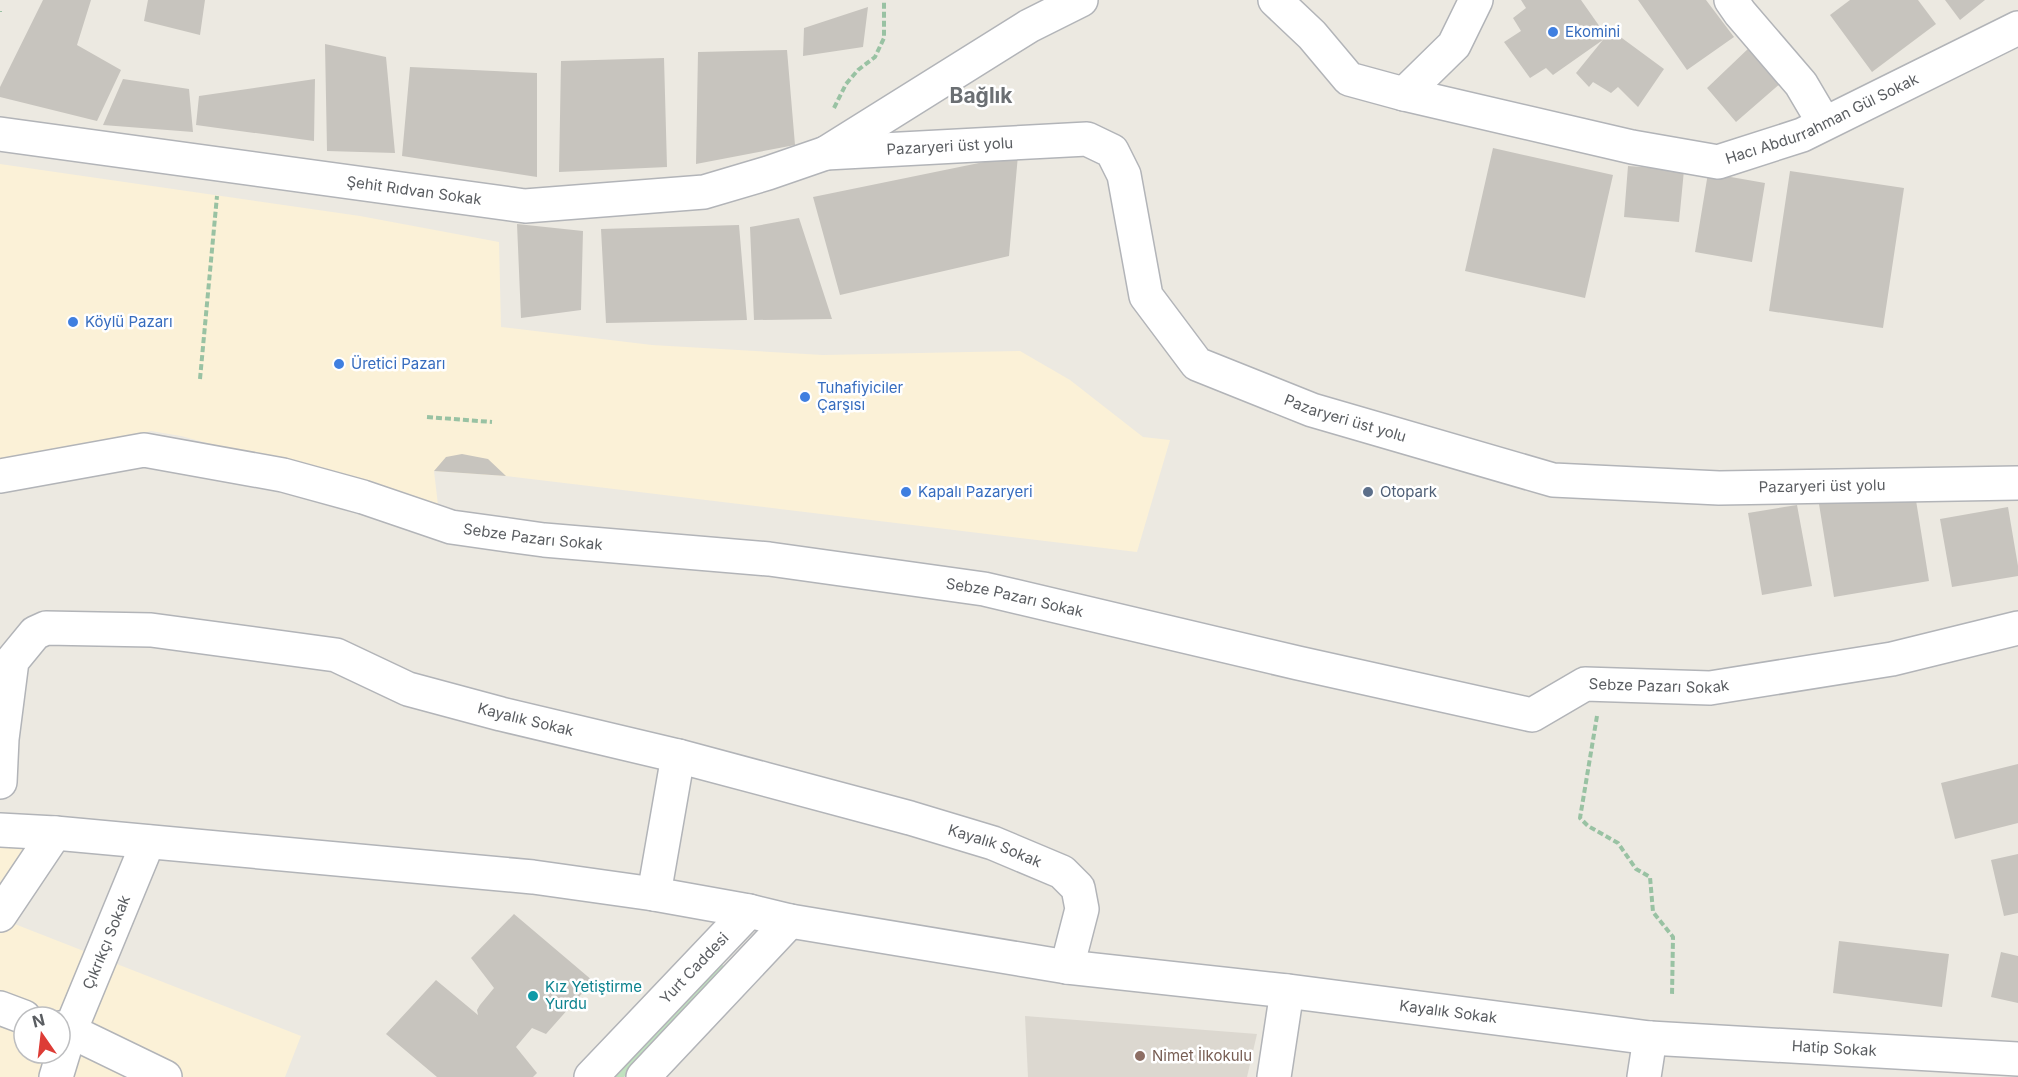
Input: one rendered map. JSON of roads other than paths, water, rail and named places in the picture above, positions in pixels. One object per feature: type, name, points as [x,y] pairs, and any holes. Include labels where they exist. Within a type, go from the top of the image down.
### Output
[{"type":"street","points":[[826,153],[1029,26],[1081,0]]},
{"type":"street","name":"Hacı Abdurrahman Gül Sokak","points":[[1275,0],[1312,35],[1350,79],[1404,94],[1632,147],[1718,162],[1802,135],[2018,28]]},
{"type":"street","points":[[1404,94],[1454,45],[1476,0]]},
{"type":"street","points":[[1731,0],[1801,84],[1824,123]]},
{"type":"street","name":"Şehit Rıdvan Sokak","points":[[0,134],[525,206],[705,192],[826,153]]},
{"type":"street","name":"Pazaryeri üst yolu","points":[[826,153],[1087,139],[1112,151],[1125,176],[1146,297],[1197,364],[1312,410],[1553,480],[1719,488],[2018,483]]},
{"type":"street","name":"Sebze Pazarı Sokak","points":[[0,476],[144,450],[283,475],[363,497],[451,527],[544,540],[769,559],[984,589],[1532,715],[1586,684],[1710,688],[1892,659],[2018,628]]},
{"type":"street","name":"Kayalık Sokak","points":[[0,782],[2,739],[12,660],[35,633],[46,628],[151,630],[336,655],[408,689],[501,714],[678,756],[910,818],[993,843],[1062,872],[1078,888],[1082,909],[1067,967]]},
{"type":"street","points":[[654,894],[678,756]]},
{"type":"street","name":"Kayalık Sokak","points":[[0,830],[55,833],[533,877],[654,894],[749,911],[790,921],[1067,967],[1287,991],[1650,1038]]},
{"type":"street","points":[[0,915],[55,833]]},
{"type":"street","name":"Çıkrıkçı Sokak","points":[[72,1014],[148,842]]},
{"type":"street","name":"Yurt Caddesi","points":[[591,1077],[749,911]]},
{"type":"street","points":[[642,1077],[790,921]]},
{"type":"street","points":[[1274,1077],[1287,991]]},
{"type":"street","points":[[72,1033],[165,1077]]},
{"type":"street","points":[[1644,1077],[1650,1038]]},
{"type":"street","name":"Hatip Sokak","points":[[1650,1038],[2018,1059]]},
{"type":"place","name":"Ekomini","points":[[1553,32]]},
{"type":"place","name":"Köylü Pazarı","points":[[73,322]]},
{"type":"place","name":"Üretici Pazarı","points":[[339,364]]},
{"type":"place","name":"Tuhafiyiciler Çarşısı","points":[[805,397]]},
{"type":"place","name":"Kapalı Pazaryeri","points":[[906,492]]},
{"type":"place","name":"Otopark","points":[[1368,492]]},
{"type":"place","name":"Kız Yetiştirme Yurdu","points":[[533,996]]},
{"type":"place","name":"Nimet İlkokulu","points":[[1140,1056]]},
{"type":"district","name":"Bağlık","points":[[981,96]]}]
